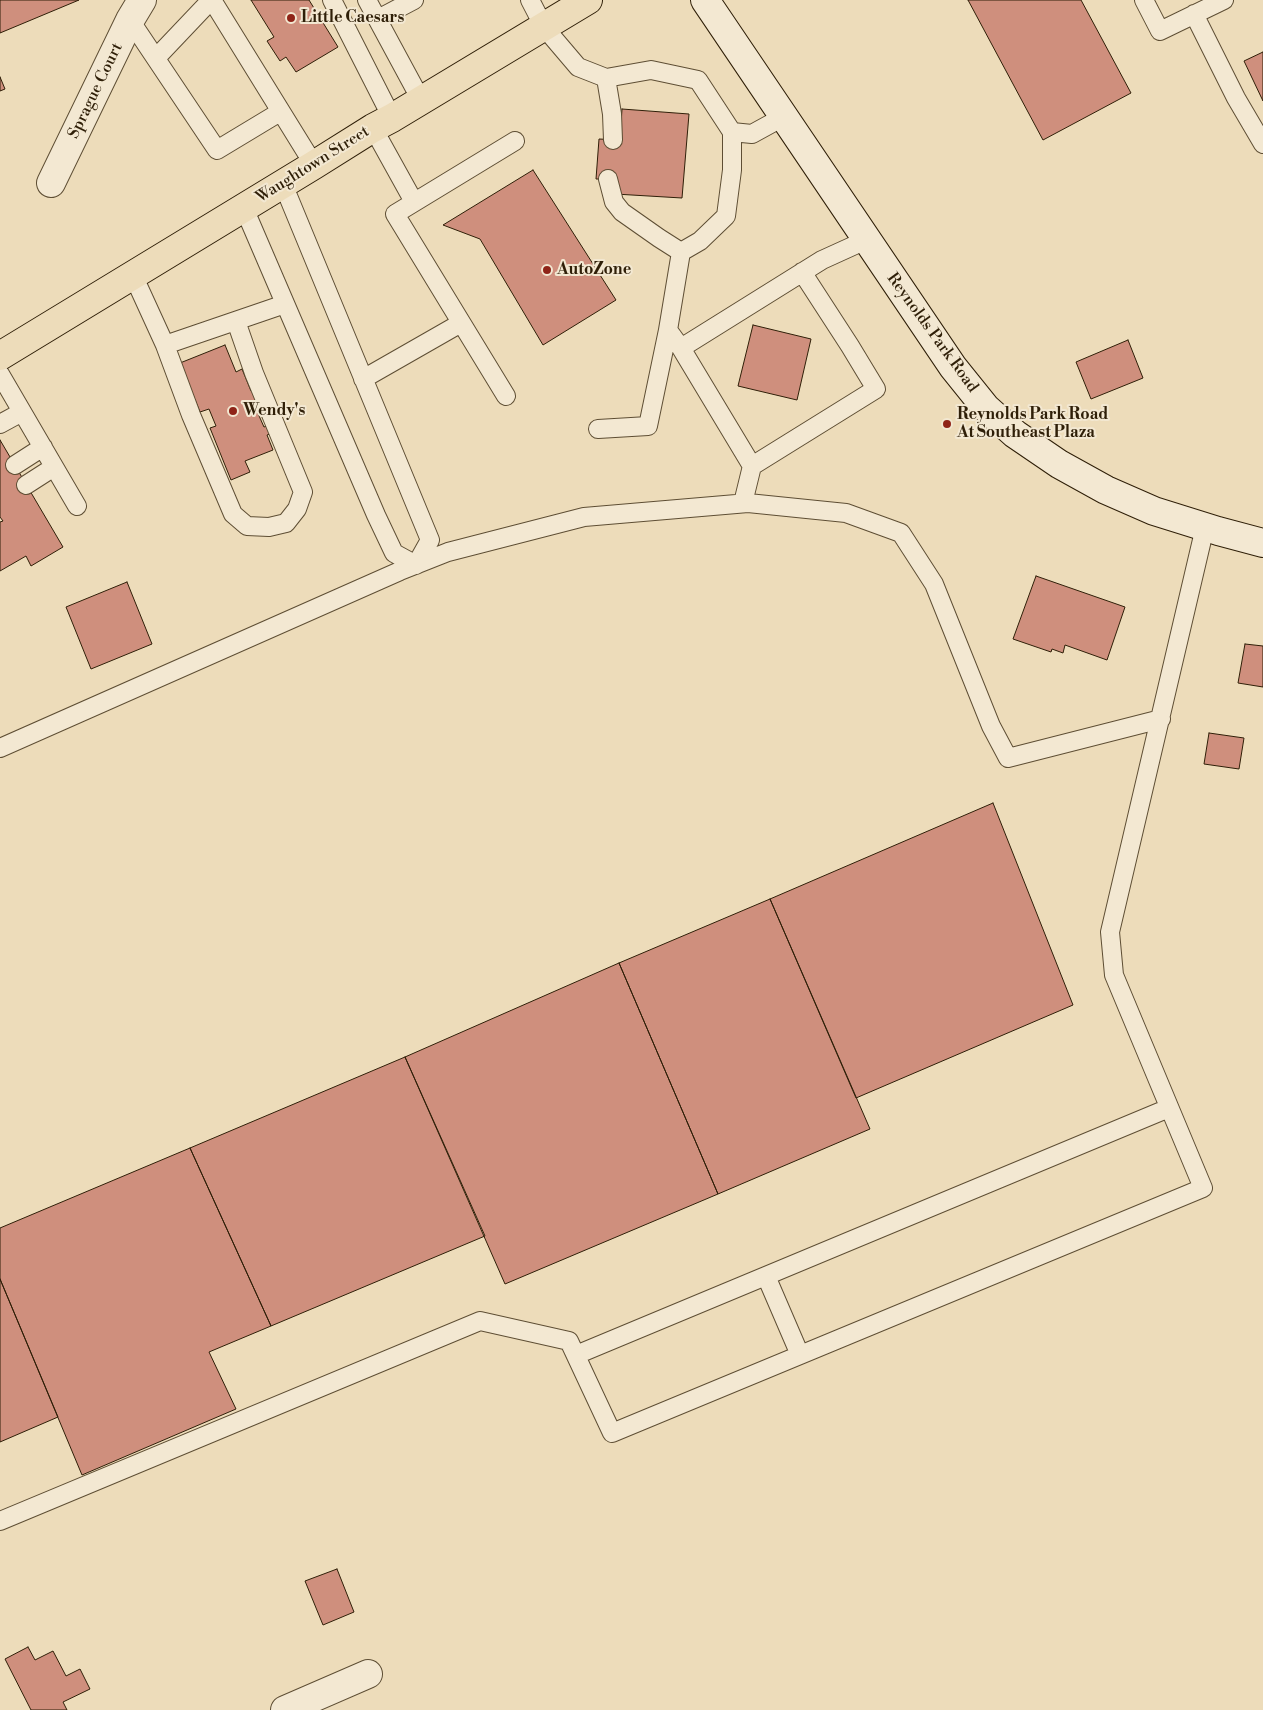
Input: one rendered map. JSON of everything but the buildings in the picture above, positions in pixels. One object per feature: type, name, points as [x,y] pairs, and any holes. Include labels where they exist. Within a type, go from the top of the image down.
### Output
[{"type":"main road","name":"Waughtown Street","points":[[0,356],[588,0]]},
{"type":"main road","name":"Reynolds Park Road","points":[[704,0],[953,367],[986,408],[1016,434],[1059,464],[1106,490],[1154,511],[1263,543]]},
{"type":"main road","name":"Sprague Court","points":[[51,183],[136,10]]},
{"type":"main road","points":[[0,341],[38,332]]},
{"type":"main road","points":[[285,1710],[368,1674]]},
{"type":"lane","points":[[156,58],[212,0],[314,166]]},
{"type":"lane","points":[[332,0],[414,202]]},
{"type":"lane","points":[[367,0],[421,100]]},
{"type":"lane","points":[[378,19],[414,0]]},
{"type":"lane","points":[[530,0],[544,27],[578,67],[606,78],[651,70],[698,80],[732,132],[732,170],[726,216],[700,241],[681,252]]},
{"type":"lane","points":[[1144,0],[1160,31],[1224,0]]},
{"type":"lane","points":[[136,10],[156,58],[217,150],[278,108]]},
{"type":"lane","points":[[1194,14],[1236,98],[1263,144]]},
{"type":"lane","points":[[606,78],[612,114],[613,140]]},
{"type":"lane","points":[[732,132],[752,134],[783,118]]},
{"type":"lane","points":[[506,396],[395,214],[515,141]]},
{"type":"lane","points":[[608,179],[614,202],[622,212],[681,252]]},
{"type":"lane","points":[[283,184],[430,540],[416,565]]},
{"type":"lane","points":[[244,208],[394,553],[416,565]]},
{"type":"lane","points":[[681,348],[822,260],[866,240]]},
{"type":"lane","points":[[598,429],[648,426],[668,330],[681,252]]},
{"type":"lane","points":[[743,503],[752,466],[876,389],[802,272]]},
{"type":"lane","points":[[133,275],[165,346],[233,514],[247,526],[269,527],[286,523],[298,508],[303,492],[251,364],[236,321]]},
{"type":"lane","points":[[165,346],[285,304]]},
{"type":"lane","points":[[363,379],[461,324]]},
{"type":"lane","points":[[668,330],[681,348],[752,466]]},
{"type":"lane","points":[[0,374],[77,506]]},
{"type":"lane","points":[[0,424],[22,412]]},
{"type":"lane","points":[[15,465],[43,447]]},
{"type":"lane","points":[[26,485],[54,467]]},
{"type":"lane","points":[[0,748],[448,552],[584,517],[743,503],[846,513],[901,533],[934,584],[991,726],[1008,758],[1161,719]]},
{"type":"lane","points":[[0,1521],[480,1321],[569,1341],[612,1433],[1203,1188],[1114,975],[1110,932],[1206,527]]},
{"type":"lane","points":[[576,1355],[1169,1108]]},
{"type":"lane","points":[[766,1276],[800,1355]]},
{"type":"place","name":"Little Caesars","points":[[291,18]]},
{"type":"place","name":"AutoZone","points":[[547,270]]},
{"type":"place","name":"Wendy's","points":[[233,411]]},
{"type":"place","name":"Reynolds Park Road At Southeast Plaza","points":[[947,424]]}]
